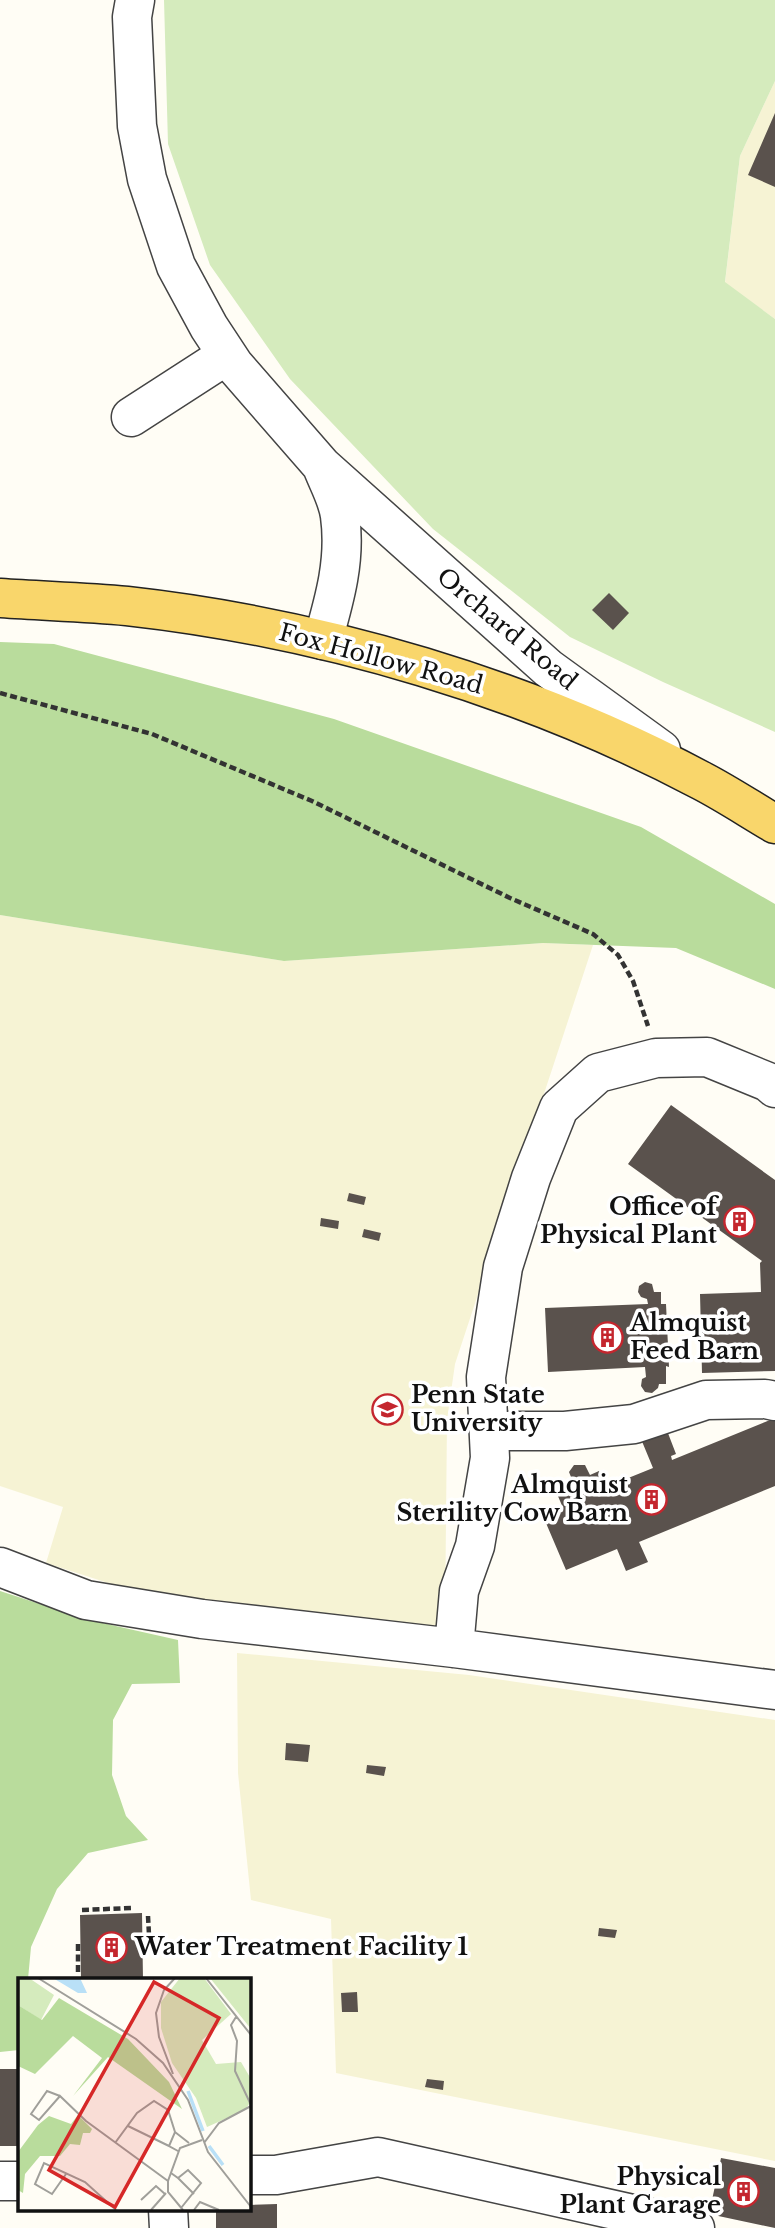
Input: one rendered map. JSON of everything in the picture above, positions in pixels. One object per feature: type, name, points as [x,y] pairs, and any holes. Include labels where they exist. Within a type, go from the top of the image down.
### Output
[{"type":"main road","name":"Fox Hollow Road","points":[[0,598],[127,606],[236,622],[406,661],[485,686],[576,722],[702,780],[775,824]]},
{"type":"street","name":"Orchard Road","points":[[135,0],[132,18],[137,127],[147,179],[176,265],[227,355],[322,466],[548,668],[702,780]]},
{"type":"street","points":[[131,417],[227,355]]},
{"type":"street","name":"Orchard Road","points":[[322,466],[340,513],[342,557],[338,587],[323,640]]},
{"type":"street","points":[[454,1648],[459,1591],[475,1546],[490,1458],[486,1377],[503,1267],[531,1178],[559,1108],[598,1073],[656,1058],[707,1058],[768,1082],[775,1088]]},
{"type":"street","points":[[490,1432],[565,1431],[634,1424],[706,1401],[775,1401]]},
{"type":"street","points":[[0,1567],[86,1600],[202,1619],[454,1648],[775,1690]]},
{"type":"street","points":[[250,2175],[276,2175],[378,2157],[695,2228]]},
{"type":"street","points":[[0,2181],[18,2181]]},
{"type":"street","points":[[168,2210],[169,2228]]},
{"type":"path","points":[[0,692],[152,734],[312,802],[510,898],[593,934],[618,955],[633,981],[646,1017],[656,1058]]},
{"type":"path","points":[[82,1910],[131,1908]]},
{"type":"path","points":[[148,1916],[149,1936]]},
{"type":"path","points":[[78,1944],[78,1975]]},
{"type":"shaded area","points":[[775,81],[775,319],[725,283],[740,156]]},
{"type":"shaded area","points":[[0,915],[284,961],[543,943],[593,945],[455,1364],[447,1420],[445,1621],[434,1626],[161,1600],[46,1563],[63,1507],[0,1486]]},
{"type":"shaded area","points":[[237,1653],[469,1675],[775,1720],[775,2161],[336,2073],[331,1919],[251,1900],[238,1773]]},
{"type":"green space","points":[[164,0],[775,0],[775,81],[740,156],[725,282],[775,319],[775,732],[570,637],[433,529],[290,379],[210,265],[168,144]]},
{"type":"green space","points":[[0,642],[54,644],[334,719],[641,827],[775,904],[775,989],[676,948],[543,943],[284,961],[0,915]]},
{"type":"green space","points":[[0,1591],[89,1620],[178,1640],[180,1683],[132,1684],[113,1720],[112,1775],[126,1816],[148,1840],[88,1853],[57,1889],[31,1947],[28,1978],[18,1978],[18,2050],[0,2052]]},
{"type":"building","points":[[775,113],[775,187],[748,175]]},
{"type":"building","points":[[609,593],[629,613],[613,630],[592,610]]},
{"type":"building","name":"Office of Physical Plant","points":[[671,1105],[775,1180],[775,1371],[702,1373],[700,1294],[761,1292],[762,1261],[628,1164]]},
{"type":"building","points":[[349,1193],[366,1197],[364,1205],[347,1201]]},
{"type":"building","points":[[321,1218],[339,1221],[338,1229],[320,1226]]},
{"type":"building","points":[[364,1229],[381,1233],[379,1241],[362,1237]]},
{"type":"building","name":"Almquist Feed Barn","points":[[645,1282],[652,1284],[654,1292],[661,1292],[661,1304],[666,1304],[669,1367],[666,1366],[666,1384],[659,1384],[652,1393],[645,1392],[641,1386],[642,1379],[646,1377],[645,1367],[548,1372],[545,1308],[648,1304],[647,1299],[641,1297],[638,1292],[639,1286]]},
{"type":"building","name":"Almquist Sterility Cow Barn","points":[[775,1418],[775,1486],[639,1542],[648,1562],[626,1571],[617,1549],[566,1570],[543,1516],[563,1508],[555,1489],[573,1482],[569,1472],[574,1465],[585,1465],[590,1475],[599,1471],[606,1487],[653,1468],[641,1439],[666,1428],[676,1454],[671,1456],[672,1460]]},
{"type":"building","points":[[286,1743],[310,1745],[308,1762],[285,1760]]},
{"type":"building","points":[[367,1765],[386,1767],[384,1776],[366,1773]]},
{"type":"building","name":"Water Treatment Facility 1","points":[[142,1913],[143,1978],[81,1978],[80,1915]]},
{"type":"building","points":[[599,1928],[617,1930],[615,1938],[598,1936]]},
{"type":"building","points":[[357,1992],[358,2012],[342,2012],[341,1993]]},
{"type":"building","points":[[0,2069],[18,2069],[18,2146],[0,2146]]},
{"type":"building","points":[[427,2079],[444,2081],[443,2090],[425,2087]]},
{"type":"building","name":"Physical Plant Garage","points":[[721,2158],[775,2168],[775,2228],[709,2214]]},
{"type":"building","points":[[277,2204],[277,2228],[216,2228],[216,2210],[250,2210],[250,2205]]},
{"type":"place","name":"Office of Physical Plant","points":[[740,1221]]},
{"type":"place","name":"Almquist Feed Barn","points":[[607,1337]]},
{"type":"place","name":"Penn State University","points":[[388,1409]]},
{"type":"place","name":"Almquist Sterility Cow Barn","points":[[651,1499]]},
{"type":"place","name":"Water Treatment Facility 1","points":[[112,1947]]},
{"type":"place","name":"Physical Plant Garage","points":[[744,2191]]}]
